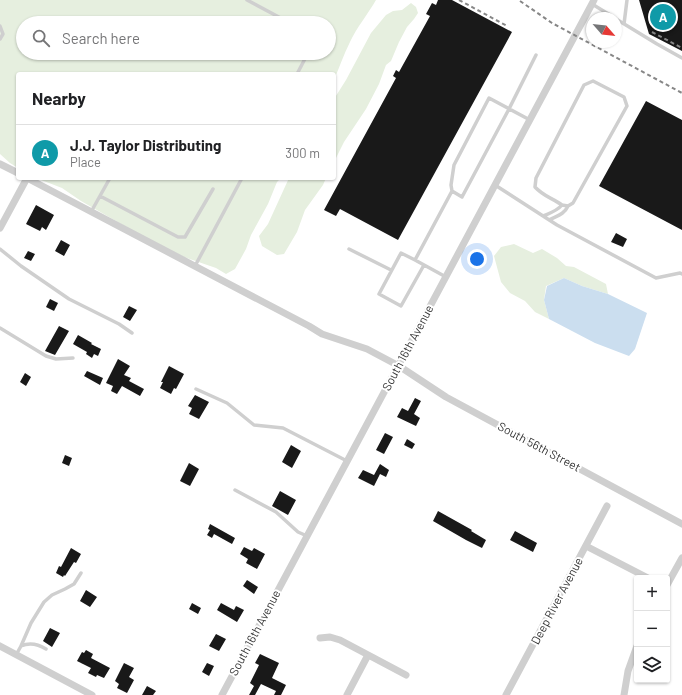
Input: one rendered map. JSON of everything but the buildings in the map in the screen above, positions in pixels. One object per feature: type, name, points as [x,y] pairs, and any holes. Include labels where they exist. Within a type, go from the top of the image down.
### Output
[{"type":"street","name":"South 16th Avenue","points":[[222,695],[593,2]]},
{"type":"street","points":[[0,164],[16,173]]},
{"type":"street","points":[[0,228],[26,180]]},
{"type":"street","name":"South 56th Street","points":[[31,180],[302,322],[322,334],[368,349],[399,366],[446,397],[682,524]]},
{"type":"street","name":"Deep River Avenue","points":[[506,695],[607,506]]},
{"type":"street","points":[[586,546],[642,575]]},
{"type":"street","points":[[670,580],[682,558]]},
{"type":"street","points":[[320,638],[330,637],[340,640],[406,676]]},
{"type":"street","points":[[0,646],[92,695]]},
{"type":"street","points":[[624,695],[628,671],[637,647]]},
{"type":"street","points":[[347,695],[368,656]]},
{"type":"lane","points":[[248,0],[277,16]]},
{"type":"lane","points":[[627,0],[624,24],[682,58]]},
{"type":"lane","points":[[593,2],[607,12]]},
{"type":"lane","points":[[0,26],[2,34],[0,40]]},
{"type":"lane","points":[[452,191],[462,196],[536,55]]},
{"type":"lane","points":[[298,72],[304,60]]},
{"type":"lane","points":[[548,220],[562,214],[566,211],[568,206],[573,203],[627,106],[624,97],[592,81],[584,85],[536,178],[535,187],[541,193],[562,205],[568,206]]},
{"type":"lane","points":[[415,260],[452,191],[451,185],[454,165],[489,98],[530,120]]},
{"type":"lane","points":[[91,212],[109,180]]},
{"type":"lane","points":[[194,266],[241,180]]},
{"type":"lane","points":[[495,185],[548,220],[656,278],[680,273],[682,274]]},
{"type":"lane","points":[[100,196],[178,237],[185,237],[213,189]]},
{"type":"lane","points":[[542,216],[552,213],[562,205]]},
{"type":"lane","points":[[349,248],[391,270]]},
{"type":"lane","points":[[0,249],[21,266],[70,299],[119,324],[132,333]]},
{"type":"lane","points":[[424,265],[401,306],[379,294],[401,253],[415,260],[446,277]]},
{"type":"lane","points":[[0,328],[46,356],[56,359],[72,358]]},
{"type":"lane","points":[[196,389],[227,403],[254,425],[283,428],[347,461]]},
{"type":"lane","points":[[236,490],[276,512],[298,532],[307,536]]},
{"type":"lane","points":[[16,655],[31,623],[44,602],[52,595],[74,584],[81,573]]},
{"type":"lane","points":[[21,646],[31,643],[46,649]]},
{"type":"green space","points":[[0,0],[376,0],[353,36],[336,75],[336,72],[16,72],[16,167],[0,154]]},
{"type":"green space","points":[[411,3],[416,7],[418,13],[407,27],[391,61],[386,65],[379,84],[366,109],[344,142],[336,158],[336,96],[371,33],[386,15],[393,11],[402,10]]},
{"type":"green space","points":[[41,180],[279,180],[235,269],[226,274],[216,268],[184,257],[130,229],[81,201],[62,188]]},
{"type":"green space","points":[[288,180],[325,180],[305,210],[297,232],[284,254],[277,255],[262,246],[259,236],[268,224]]},
{"type":"green space","points":[[514,244],[533,253],[542,249],[557,258],[566,266],[574,267],[606,284],[608,294],[582,286],[564,278],[546,286],[544,300],[549,319],[535,312],[525,301],[510,293],[501,282],[494,256],[501,247]]},
{"type":"water","points":[[564,278],[582,286],[608,294],[647,313],[635,349],[629,356],[595,343],[549,319],[544,300],[547,286]]},
{"type":"railway","points":[[459,0],[507,26]]},
{"type":"railway","points":[[520,1],[552,23],[682,93]]},
{"type":"railway","points":[[652,32],[682,48]]},
{"type":"place","name":"J.J. Taylor Distributing","points":[[663,17]]}]
